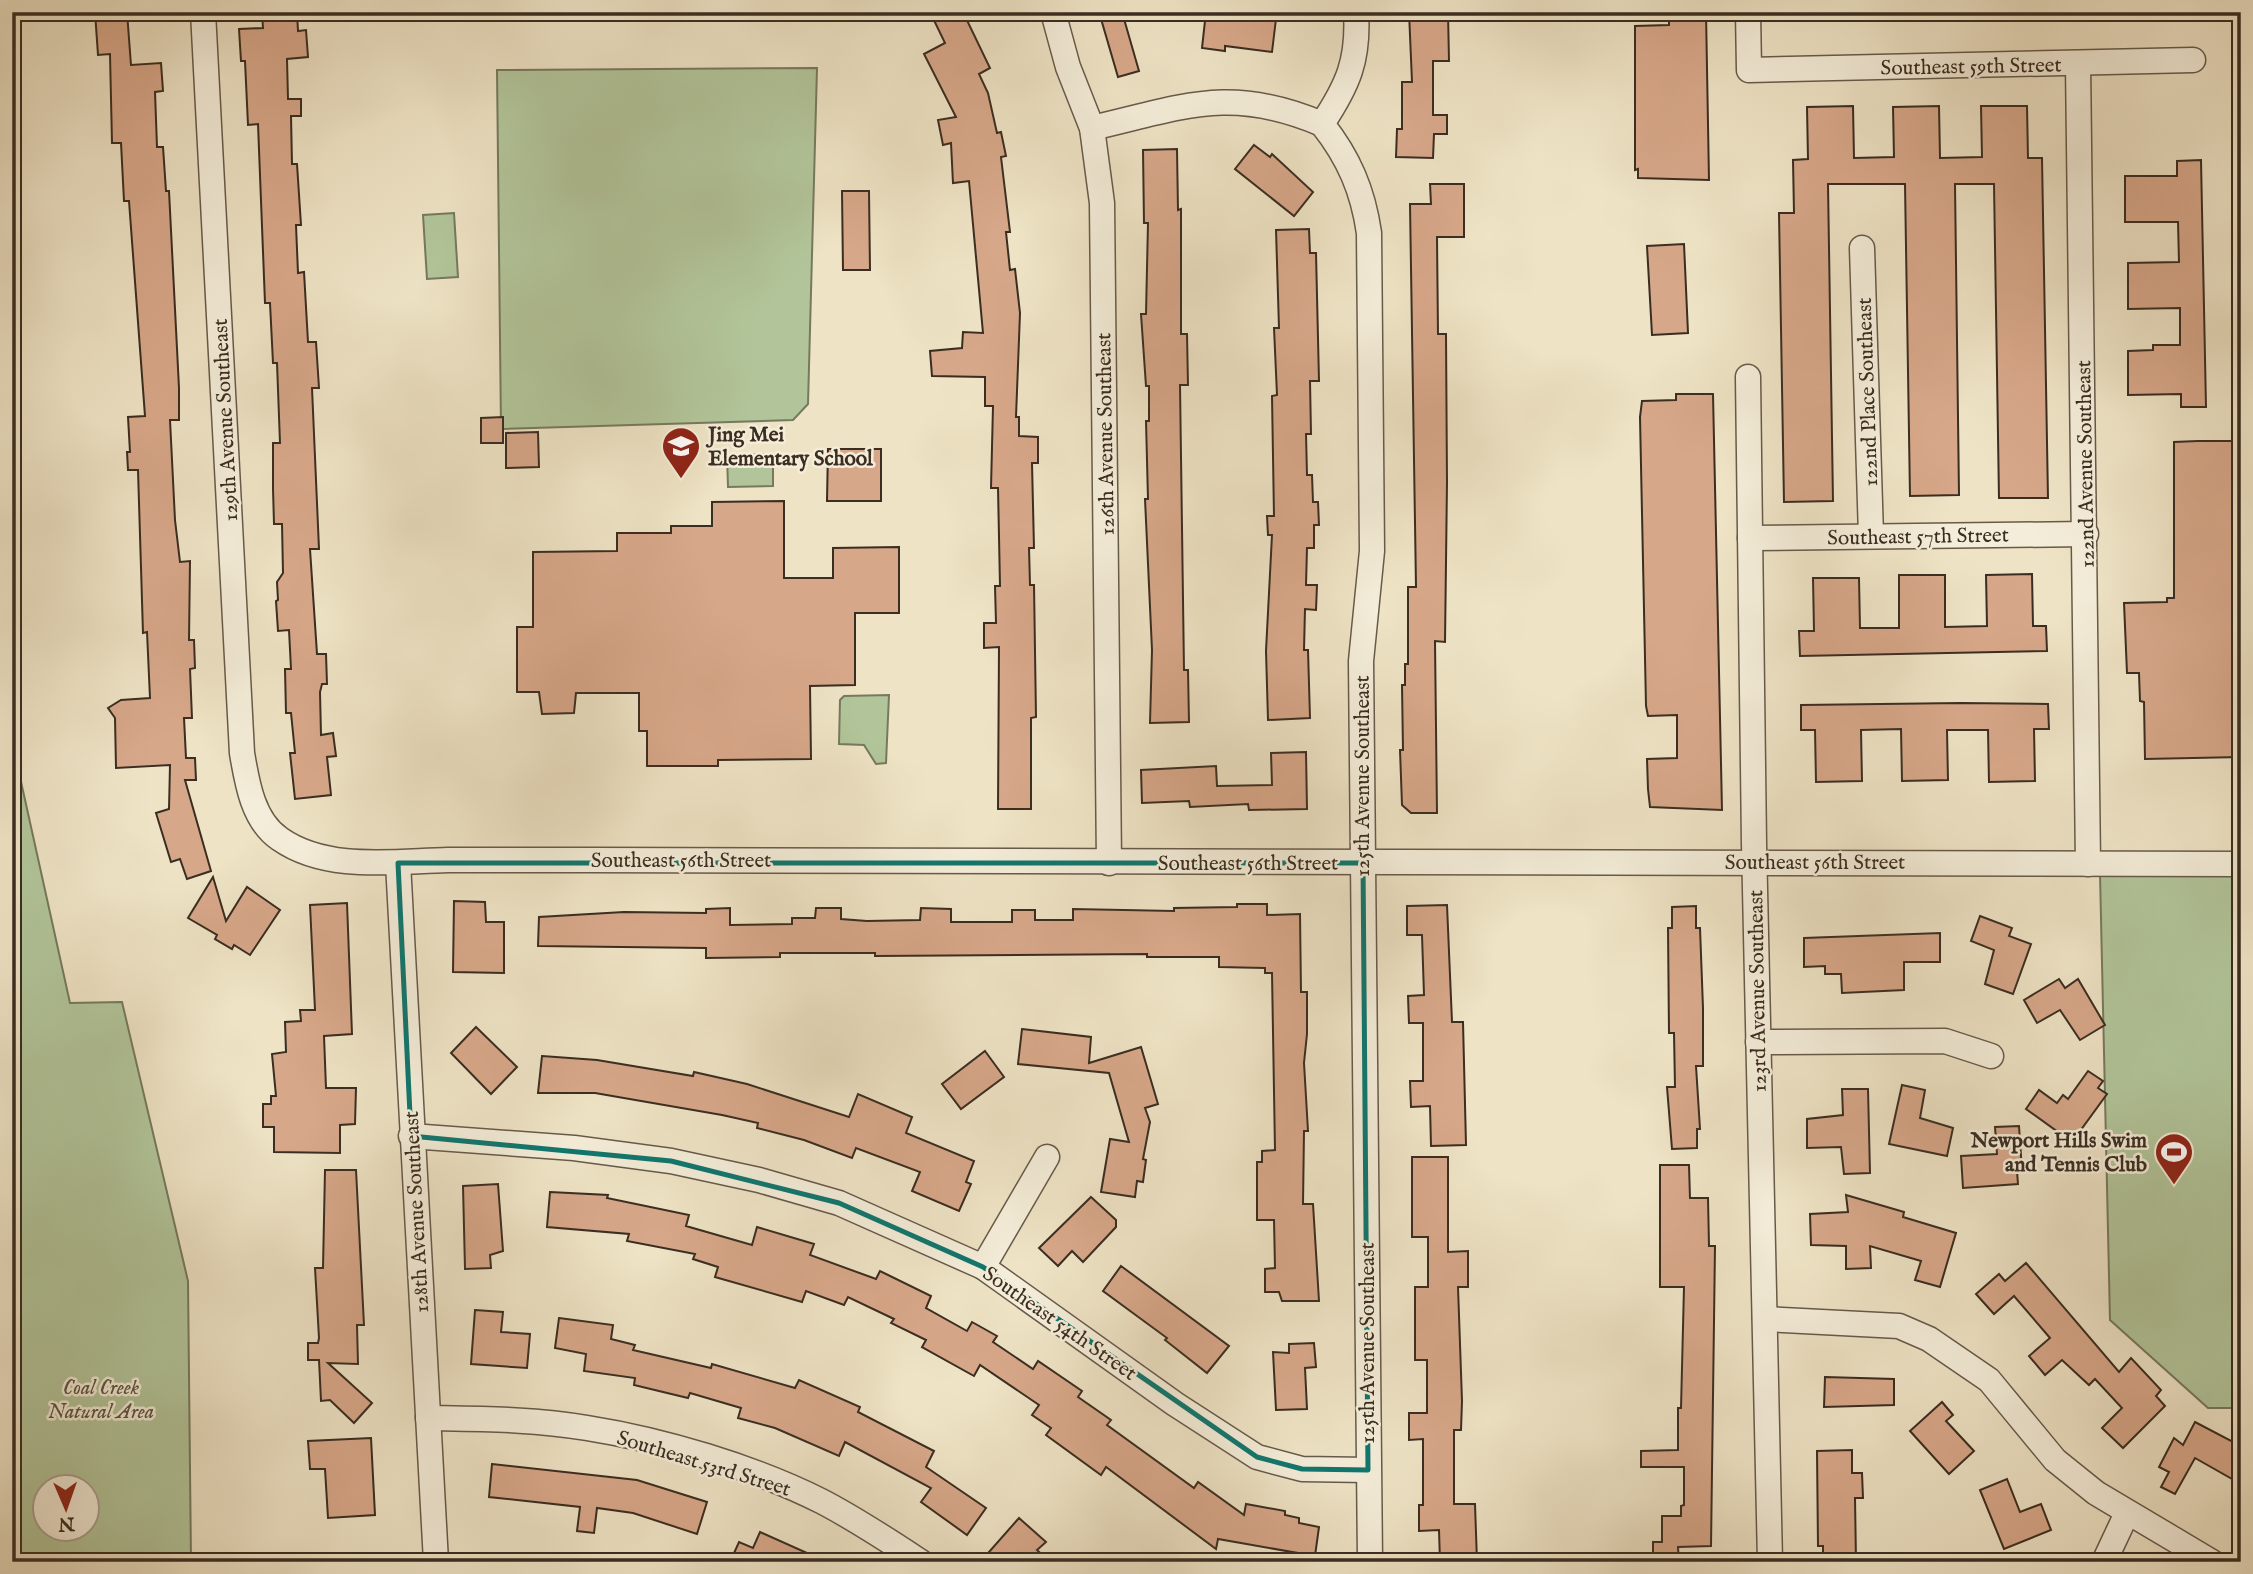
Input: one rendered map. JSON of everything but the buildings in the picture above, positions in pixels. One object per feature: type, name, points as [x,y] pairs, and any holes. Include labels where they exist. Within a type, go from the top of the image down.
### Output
[{"type":"street","name":"129th Avenue Southeast","points":[[203,12],[242,754],[246,783],[265,824]]},
{"type":"street","name":"126th Avenue Southeast","points":[[1053,12],[1068,67],[1092,128],[1102,203],[1109,863]]},
{"type":"street","points":[[1092,128],[1224,100],[1267,105],[1321,124],[1348,83],[1355,58],[1356,12]]},
{"type":"street","name":"Southeast 59th Street","points":[[1748,12],[1749,70],[2193,60]]},
{"type":"street","name":"122nd Avenue Southeast","points":[[2078,64],[2086,534],[2088,864]]},
{"type":"street","name":"125th Avenue Southeast","points":[[1321,124],[1345,156],[1359,182],[1369,233],[1372,551],[1361,662],[1370,1562]]},
{"type":"street","name":"122nd Place Southeast","points":[[1862,248],[1871,536]]},
{"type":"street","name":"123rd Avenue Southeast","points":[[1748,377],[1754,862],[1770,1562]]},
{"type":"street","name":"Southeast 57th Street","points":[[1750,538],[2086,534]]},
{"type":"street","name":"Southeast 56th Street","points":[[265,824],[279,839],[320,856],[398,863],[632,860],[2241,864]]},
{"type":"street","name":"128th Avenue Southeast","points":[[398,863],[436,1562]]},
{"type":"street","points":[[1758,1042],[1945,1041],[1991,1056]]},
{"type":"street","name":"Southeast 54th Street","points":[[411,1136],[610,1153],[671,1161],[759,1180],[839,1203],[983,1267],[1175,1404],[1257,1457],[1302,1469],[1368,1470]]},
{"type":"street","points":[[983,1267],[1047,1157]]},
{"type":"street","points":[[1765,1319],[1899,1326],[1929,1339],[1989,1380],[2055,1460],[2127,1513],[2212,1562]]},
{"type":"street","name":"Southeast 53rd Street","points":[[428,1418],[521,1421],[588,1428],[664,1445],[756,1474],[820,1501],[921,1562]]},
{"type":"street","points":[[2104,1562],[2127,1513]]},
{"type":"highlighted area","points":[[398,863],[1363,863],[1368,1470],[1302,1469],[1257,1457],[983,1267],[839,1203],[671,1161],[411,1136]]},
{"type":"green space","points":[[817,68],[808,404],[793,420],[501,429],[497,70]]},
{"type":"green space","points":[[454,213],[458,277],[427,279],[423,215]]},
{"type":"green space","points":[[773,454],[773,486],[728,487],[727,455]]},
{"type":"green space","points":[[889,695],[886,763],[876,764],[864,745],[839,744],[840,700],[844,696]]},
{"type":"green space","name":"Coal Creek Natural Area","points":[[12,741],[70,1003],[122,1002],[188,1281],[191,1562],[12,1562]]},
{"type":"green space","name":"Newport Hills Swim and Tennis Club","points":[[2100,874],[2241,874],[2241,1408],[2208,1408],[2110,1320]]},
{"type":"place","name":"Jing Mei Elementary School","points":[[681,480]]},
{"type":"place","name":"Newport Hills Swim and Tennis Club","points":[[2174,1186]]}]
